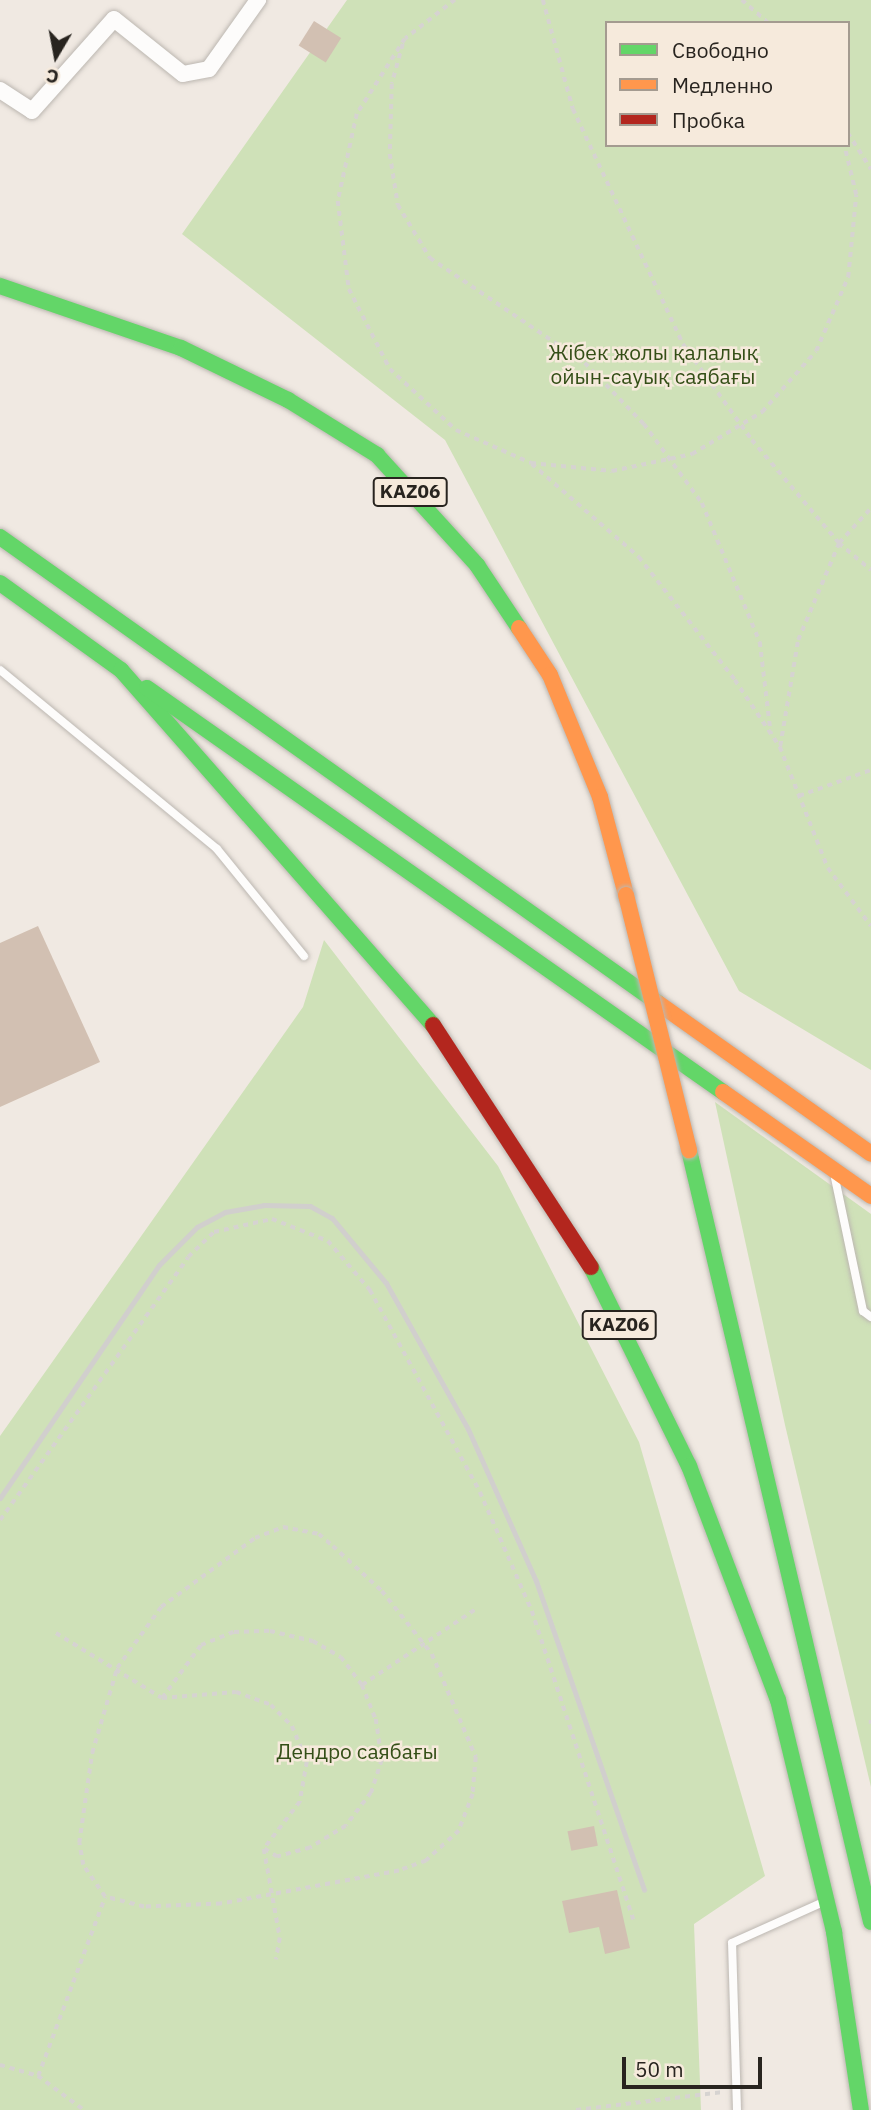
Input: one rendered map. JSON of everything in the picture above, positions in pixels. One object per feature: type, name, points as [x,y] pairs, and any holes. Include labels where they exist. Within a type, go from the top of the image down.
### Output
[{"type":"main road","name":"KАZ06","points":[[0,286],[181,348],[288,400],[377,456],[477,565],[550,675],[600,797],[626,895],[689,1150],[871,1922]]},
{"type":"main road","points":[[0,537],[871,1154]]},
{"type":"main road","name":"KАZ06","points":[[0,583],[871,1196]]},
{"type":"main road","name":"KАZ06","points":[[121,670],[435,1027],[583,1250],[689,1466],[778,1700],[827,1900],[861,2110]]},
{"type":"street","points":[[0,90],[32,111],[114,19],[183,74],[209,69],[258,0]]},
{"type":"lane","points":[[0,670],[217,849],[304,956]]},
{"type":"lane","points":[[832,1168],[863,1311],[871,1317]]},
{"type":"lane","points":[[737,2110],[732,1942],[827,1900]]},
{"type":"path","points":[[455,0],[405,38],[357,114],[338,201],[349,289],[390,369],[456,430],[531,463],[639,557],[780,747],[828,868],[871,926]]},
{"type":"path","points":[[543,0],[573,109],[629,240],[683,344],[740,425],[839,542],[871,570]]},
{"type":"path","points":[[742,0],[766,21]]},
{"type":"path","points":[[405,38],[392,84],[390,154],[398,205],[430,258],[585,363],[669,458],[702,503],[760,642],[771,734]]},
{"type":"path","points":[[850,136],[871,169]]},
{"type":"path","points":[[531,463],[612,471],[692,454],[762,412],[816,351],[848,277],[856,195],[844,147]]},
{"type":"path","points":[[780,747],[799,640],[839,542],[871,508]]},
{"type":"path","points":[[799,796],[871,770]]},
{"type":"path","points":[[0,1520],[188,1257],[214,1232],[272,1219],[328,1241],[370,1290],[480,1492],[532,1611],[634,1922]]},
{"type":"path","points":[[283,1527],[318,1534],[333,1546],[422,1641],[465,1718],[476,1757],[473,1794],[459,1831],[426,1861],[399,1871],[269,1895],[144,1907],[105,1897],[83,1865],[79,1843],[92,1753],[117,1668],[161,1607],[255,1538],[283,1527]]},
{"type":"path","points":[[362,1685],[422,1641],[476,1609]]},
{"type":"path","points":[[162,1698],[201,1645],[234,1632],[313,1641],[341,1657],[362,1685],[376,1719],[382,1760],[371,1793],[346,1826],[310,1848],[277,1857],[264,1849]]},
{"type":"path","points":[[56,1633],[162,1698],[236,1692],[271,1705],[292,1726],[307,1762],[300,1802],[264,1849],[269,1895],[280,1938],[276,1960]]},
{"type":"path","points":[[38,2076],[105,1897]]},
{"type":"path","points":[[0,2065],[38,2076],[84,2110]]},
{"type":"path","points":[[576,2110],[737,2090]]},
{"type":"green space","name":"Жібек жолы қалалық ойын-сауық саябағы","points":[[347,0],[871,0],[871,1070],[739,991],[445,440],[182,234]]},
{"type":"green space","name":"Дендро саябағы","points":[[324,940],[498,1166],[639,1442],[765,1876],[694,1924],[701,2110],[0,2110],[0,1436],[303,1007]]},
{"type":"green space","points":[[715,1102],[871,1214],[871,1787],[785,1425]]},
{"type":"building","points":[[314,21],[341,38],[326,63],[299,46]]},
{"type":"building","points":[[38,926],[100,1062],[0,1107],[0,943]]},
{"type":"building","points":[[594,1826],[598,1846],[571,1851],[567,1831]]},
{"type":"building","points":[[617,1890],[630,1948],[605,1954],[599,1927],[569,1933],[562,1901]]},
{"type":"railway","points":[[0,1498],[159,1265],[197,1227],[225,1212],[264,1205],[310,1206],[332,1218],[386,1283],[468,1429],[536,1581],[644,1890]]},
{"type":"traffic: fast","points":[[0,286],[181,348],[288,400],[377,455],[477,565],[519,628]]},
{"type":"traffic: fast","points":[[0,537],[658,1003]]},
{"type":"traffic: fast","points":[[0,583],[121,670],[433,1025]]},
{"type":"traffic: fast","points":[[147,688],[723,1092]]},
{"type":"traffic: fast","points":[[689,1150],[871,1922]]},
{"type":"traffic: fast","points":[[591,1267],[689,1466],[778,1700],[834,1932],[861,2110]]},
{"type":"traffic: slow","points":[[519,628],[550,675],[600,797],[626,895]]},
{"type":"traffic: slow","points":[[626,895],[689,1150]]},
{"type":"traffic: slow","points":[[658,1003],[871,1154]]},
{"type":"traffic: slow","points":[[723,1092],[871,1196]]},
{"type":"traffic: jam","points":[[433,1025],[591,1267]]}]
